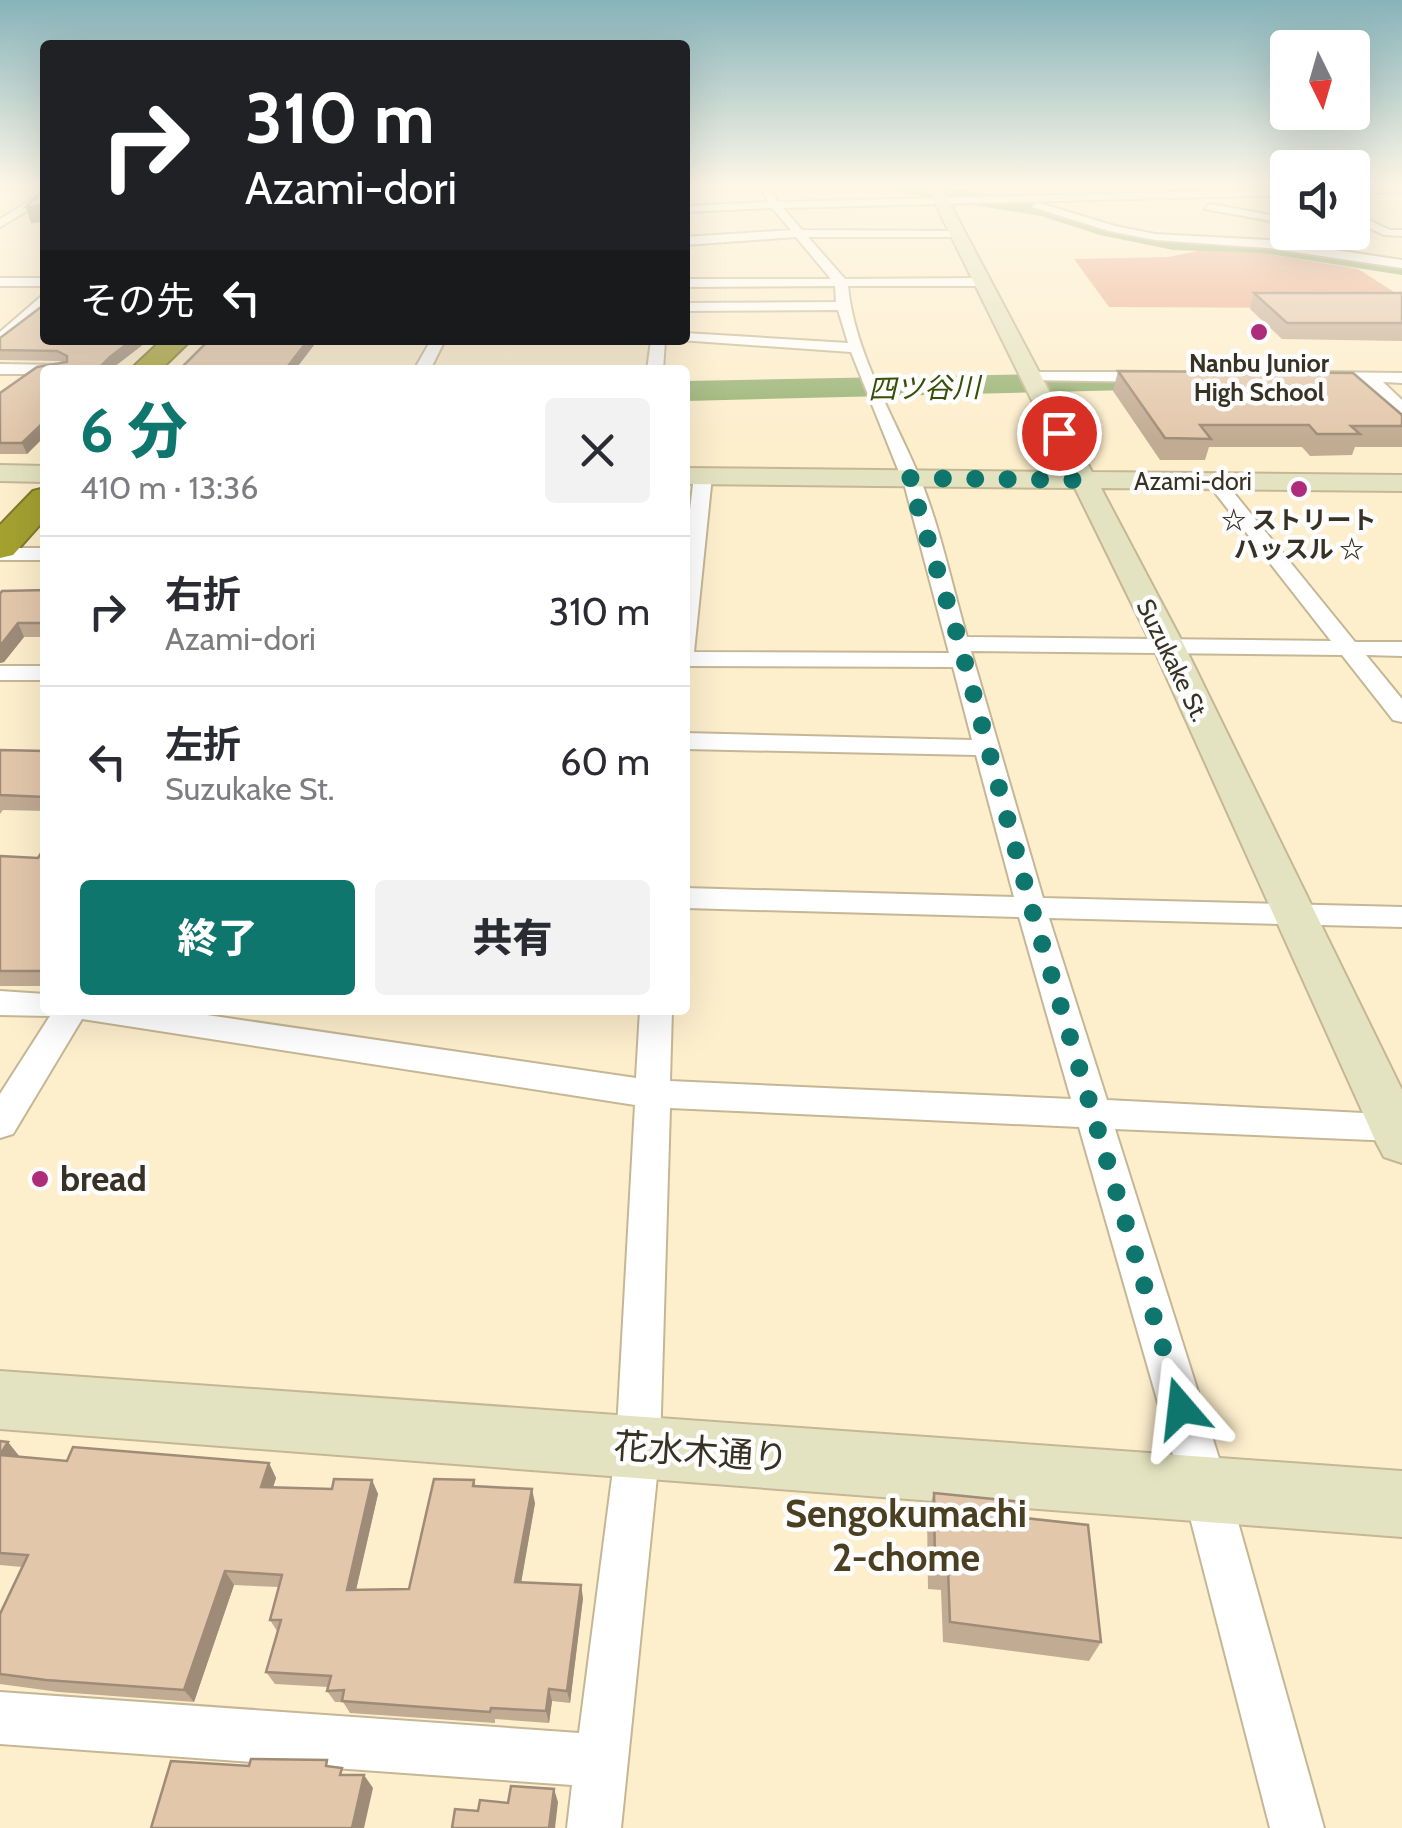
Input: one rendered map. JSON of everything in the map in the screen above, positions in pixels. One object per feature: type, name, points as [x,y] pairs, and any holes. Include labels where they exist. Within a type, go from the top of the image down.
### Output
[{"type":"highway","points":[[150,365],[172,345]]},
{"type":"highway","points":[[173,365],[195,345]]},
{"type":"highway","points":[[0,503],[34,476]]},
{"type":"highway","points":[[0,550],[34,476]]},
{"type":"street","points":[[831,270],[841,282],[857,348],[909,478],[1032,910],[1206,1490],[1298,1828]]},
{"type":"street","name":"Suzukake St.","points":[[974,270],[1169,647],[1399,1134]]},
{"type":"street","points":[[0,282],[40,282]]},
{"type":"street","points":[[690,283],[980,282]]},
{"type":"street","points":[[4,333],[40,303]]},
{"type":"street","points":[[690,307],[844,306]]},
{"type":"street","points":[[0,310],[32,310]]},
{"type":"street","points":[[4,333],[28,330]]},
{"type":"street","points":[[690,336],[857,348]]},
{"type":"street","points":[[0,372],[40,371]]},
{"type":"street","points":[[0,372],[39,376]]},
{"type":"street","points":[[16,387],[39,376]]},
{"type":"street","points":[[1030,378],[1178,377]]},
{"type":"street","points":[[1292,377],[1402,378]]},
{"type":"street","points":[[1369,378],[1398,401]]},
{"type":"street","points":[[690,553],[694,476]]},
{"type":"street","name":"Azami-dori","points":[[694,476],[1402,483]]},
{"type":"street","points":[[1215,481],[1402,715]]},
{"type":"street","points":[[0,550],[40,554]]},
{"type":"street","points":[[690,659],[1169,647],[1402,650]]},
{"type":"street","points":[[0,673],[40,673]]},
{"type":"street","points":[[690,741],[987,748]]},
{"type":"street","points":[[690,898],[1402,917]]},
{"type":"street","points":[[0,1004],[40,1006]]},
{"type":"street","points":[[0,1124],[68,1015]]},
{"type":"street","points":[[125,1015],[653,1094],[1399,1134]]},
{"type":"street","points":[[594,1828],[638,1447],[656,1015]]},
{"type":"street","name":"花水木通り","points":[[0,1400],[1402,1504]]},
{"type":"street","points":[[0,1718],[600,1761]]},
{"type":"shaded area","points":[[1082,270],[1360,270],[1402,297],[1351,308],[1109,307]]},
{"type":"building","points":[[1254,293],[1402,293],[1402,323],[1287,323]]},
{"type":"building","points":[[40,308],[40,345],[126,345],[102,365],[49,365],[67,362],[67,356],[57,351],[0,350],[0,338]]},
{"type":"building","points":[[204,345],[304,345],[289,365],[184,365]]},
{"type":"building","points":[[40,366],[40,426],[22,443],[0,443],[0,393]]},
{"type":"building","points":[[1118,371],[1353,373],[1402,415],[1402,426],[1351,426],[1360,434],[1317,434],[1309,425],[1200,425],[1211,439],[1165,438]]},
{"type":"building","points":[[40,590],[40,623],[18,623],[0,646],[0,594]]},
{"type":"building","points":[[0,750],[40,751],[40,797],[0,795]]},
{"type":"building","points":[[40,855],[40,971],[0,971],[0,856],[38,858]]},
{"type":"building","points":[[73,1447],[269,1463],[261,1487],[332,1489],[334,1479],[372,1480],[347,1590],[409,1589],[434,1479],[474,1480],[473,1486],[532,1489],[515,1582],[581,1585],[567,1691],[549,1689],[546,1711],[491,1708],[490,1712],[342,1701],[344,1690],[327,1691],[331,1676],[266,1672],[281,1620],[270,1620],[282,1575],[225,1571],[184,1690],[0,1674],[0,1614],[28,1555],[0,1553],[0,1455],[67,1461]]},
{"type":"building","points":[[934,1493],[1024,1502],[1025,1518],[1088,1525],[1101,1642],[950,1622],[948,1569],[935,1568]]},
{"type":"building","points":[[251,1759],[327,1760],[326,1766],[342,1768],[340,1775],[364,1775],[352,1828],[151,1828],[171,1761],[249,1766]]},
{"type":"building","points":[[511,1786],[554,1789],[549,1828],[452,1828],[455,1809],[478,1811],[480,1800],[508,1803]]},
{"type":"waterway","name":"四ツ谷川","points":[[690,391],[1202,381]]},
{"type":"place","name":"Nanbu Junior High School","points":[[1259,332]]},
{"type":"place","name":"☆ ストリート ハッスル ☆","points":[[1299,489]]},
{"type":"place","name":"bread","points":[[40,1179]]},
{"type":"district","name":"Sengokumachi 2-chome","points":[[906,1536]]},
{"type":"route","points":[[1059,433],[1084,480],[909,478],[960,644],[1032,910],[1181,1408]]}]
